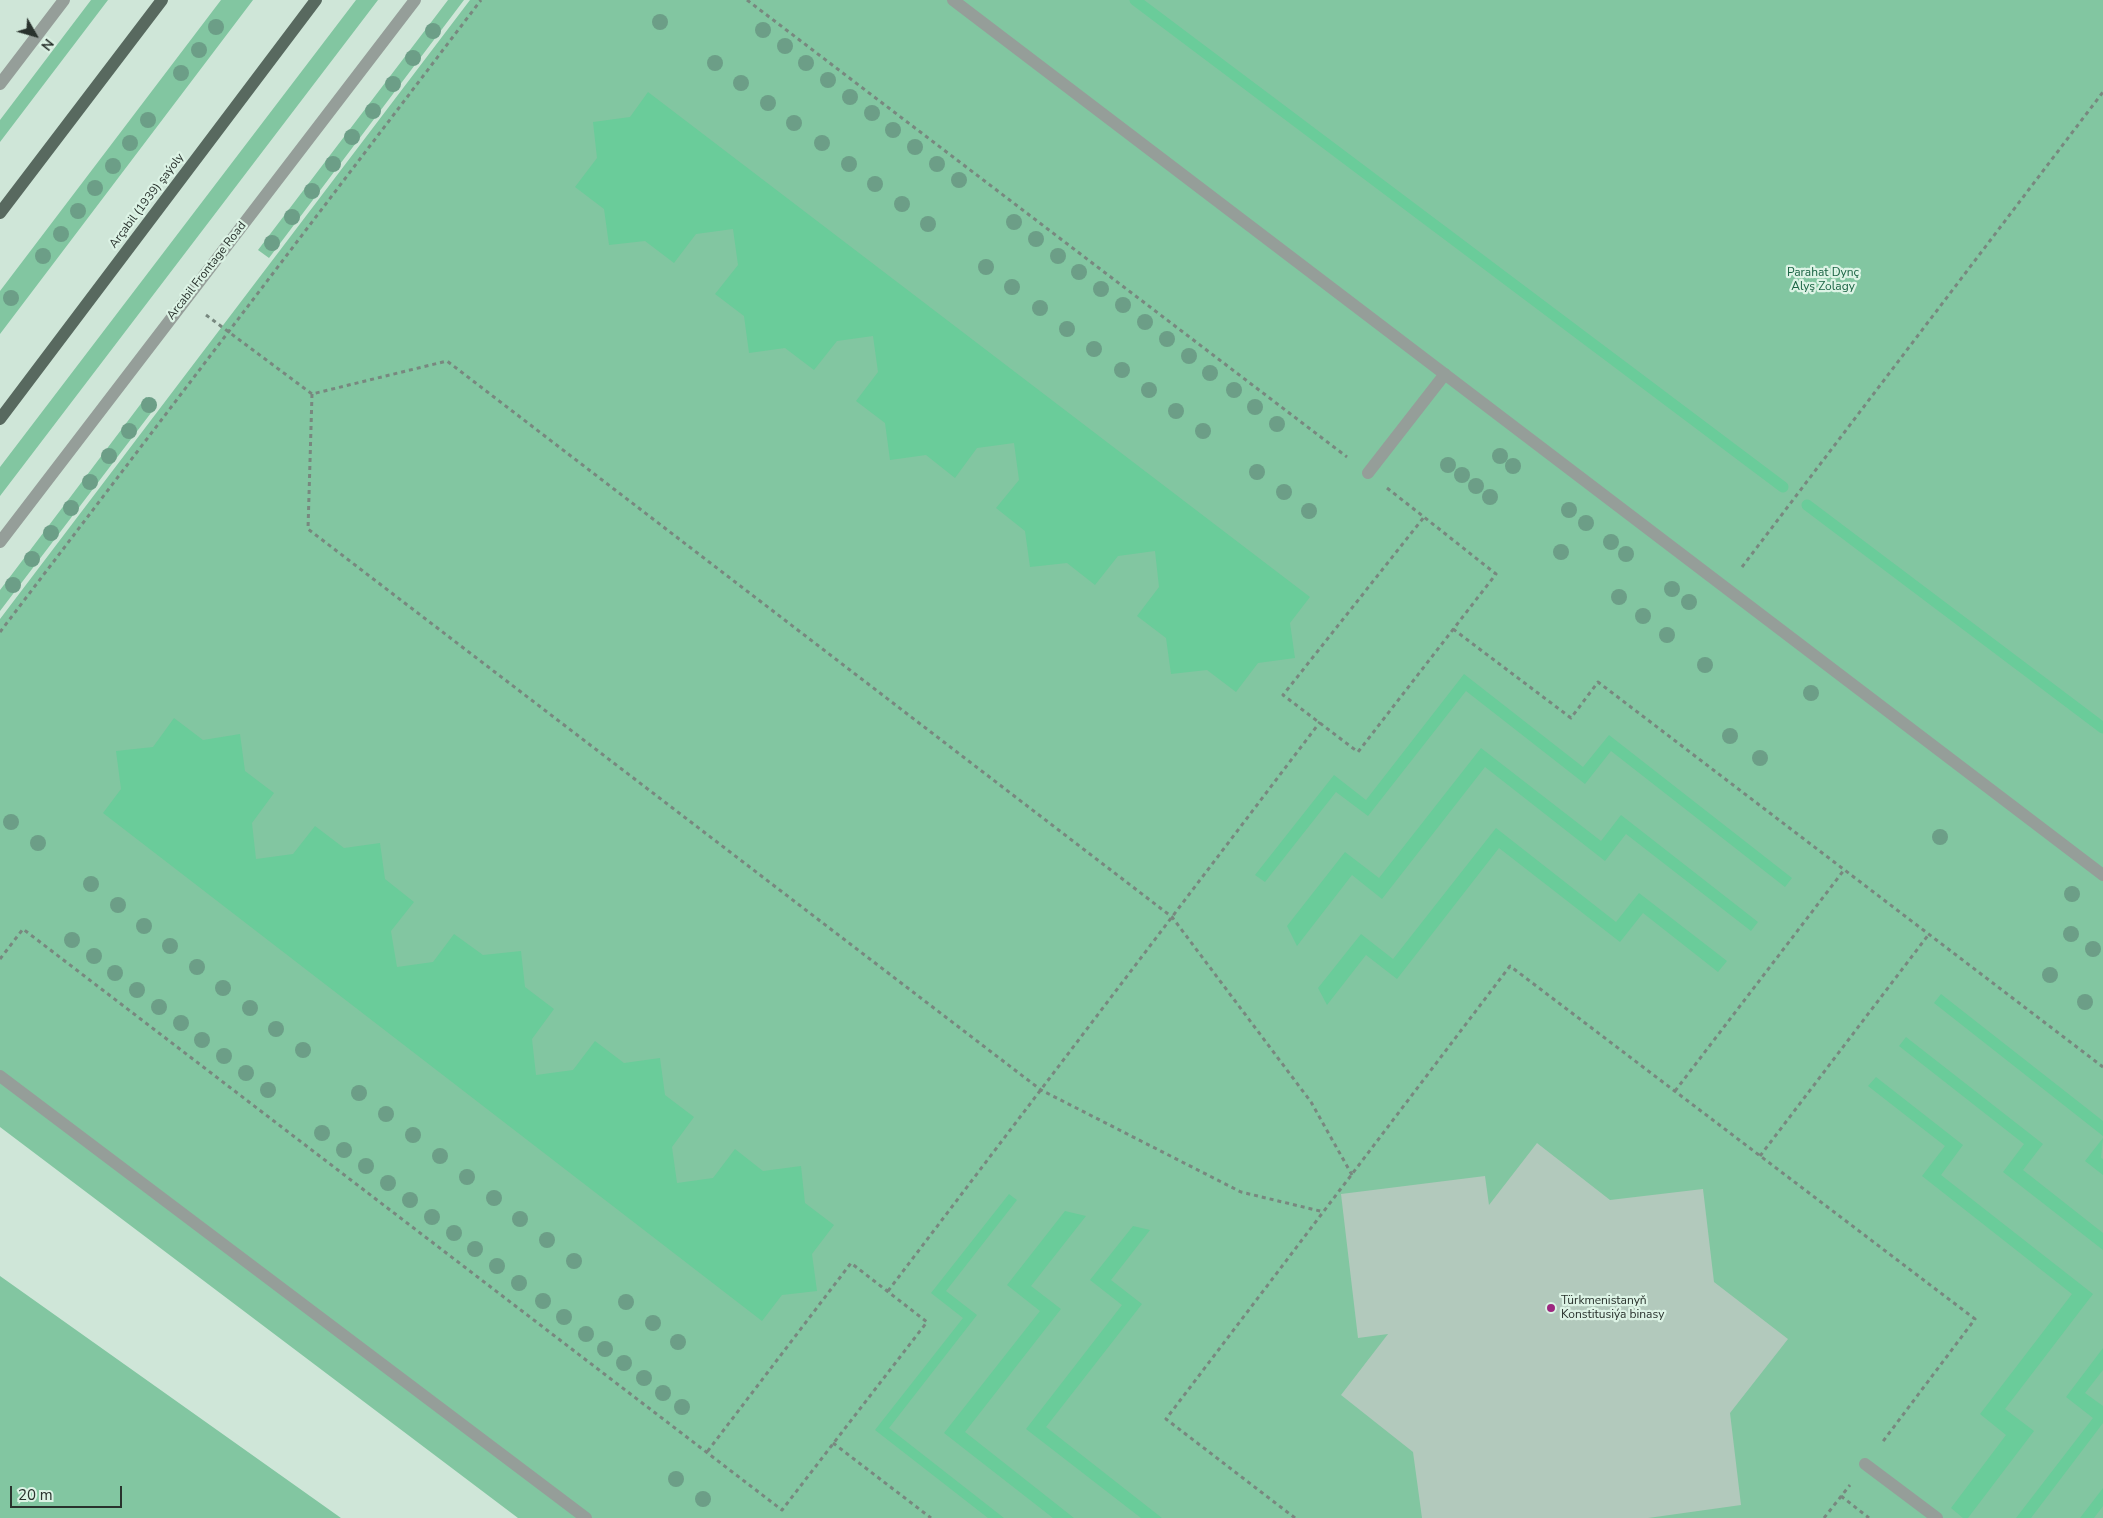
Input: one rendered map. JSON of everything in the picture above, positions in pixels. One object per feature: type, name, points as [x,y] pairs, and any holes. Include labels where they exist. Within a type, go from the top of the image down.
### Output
[{"type":"main road","points":[[0,214],[162,0]]},
{"type":"main road","name":"Arçabil (1939) şaýoly","points":[[0,419],[316,0]]},
{"type":"street","points":[[0,84],[64,0]]},
{"type":"street","name":"Arcabil Frontage Road","points":[[0,542],[415,0]]},
{"type":"street","points":[[953,0],[2103,875]]},
{"type":"street","points":[[1368,473],[1445,374]]},
{"type":"street","points":[[0,1076],[586,1518]]},
{"type":"street","points":[[1865,1464],[1937,1518]]},
{"type":"path","points":[[0,632],[481,0]]},
{"type":"path","points":[[746,0],[1368,473],[1424,517],[1496,574],[1358,752],[1283,695],[1424,517]]},
{"type":"path","points":[[1726,588],[2103,92]]},
{"type":"path","points":[[185,300],[312,394]]},
{"type":"path","points":[[312,394],[447,361],[1172,917],[1311,1102],[1352,1175]]},
{"type":"path","points":[[312,394],[308,529],[1041,1090],[1240,1192],[1324,1212]]},
{"type":"path","points":[[1453,629],[1571,718],[1598,682],[2103,1067]]},
{"type":"path","points":[[888,1291],[1320,722]]},
{"type":"path","points":[[1675,1091],[1844,870]]},
{"type":"path","points":[[0,959],[23,929],[782,1510],[927,1322],[851,1263],[708,1452]]},
{"type":"path","points":[[1760,1156],[1929,934]]},
{"type":"path","points":[[1295,1518],[1166,1419],[1510,966],[1975,1319],[1824,1518]]},
{"type":"path","points":[[833,1444],[931,1518]]},
{"type":"path","points":[[1841,1496],[1869,1518]]},
{"type":"green space","points":[[91,0],[108,0],[0,142],[0,120]]},
{"type":"green space","points":[[221,0],[253,0],[0,334],[0,291]]},
{"type":"green space","points":[[356,0],[378,0],[0,496],[0,467]]},
{"type":"green space","points":[[448,0],[464,0],[269,258],[258,250]]},
{"type":"green space","name":"Parahat Dynç Alyş Zolagy","points":[[470,0],[2103,0],[2103,1518],[518,1518],[0,1127],[0,619]]},
{"type":"green space","points":[[146,397],[157,405],[0,611],[0,590]]},
{"type":"green space","points":[[0,1276],[341,1518],[0,1518]]},
{"type":"shaded area","points":[[648,92],[1310,597],[1290,623],[1295,658],[1258,663],[1236,692],[1207,670],[1171,674],[1166,638],[1137,616],[1159,587],[1155,551],[1118,556],[1095,585],[1067,563],[1030,567],[1025,531],[996,508],[1019,480],[1014,443],[977,448],[955,478],[926,455],[890,460],[885,423],[856,401],[878,372],[873,336],[837,341],[814,370],[785,348],[749,353],[744,316],[715,294],[738,265],[733,229],[696,234],[674,263],[645,241],[609,245],[604,209],[575,187],[597,158],[593,122],[630,117]]},
{"type":"shaded area","points":[[1464,674],[1583,767],[1609,735],[1792,878],[1785,887],[1611,751],[1585,784],[1466,691],[1368,816],[1336,792],[1265,882],[1255,875],[1334,775],[1366,800]]},
{"type":"shaded area","points":[[174,718],[203,740],[240,734],[245,771],[274,793],[252,823],[256,859],[293,854],[315,826],[344,848],[380,843],[385,879],[414,902],[391,931],[397,967],[433,962],[454,934],[483,955],[521,951],[525,987],[554,1009],[532,1039],[536,1075],[573,1070],[595,1041],[624,1063],[660,1058],[665,1095],[694,1117],[672,1147],[677,1183],[713,1178],[735,1149],[763,1171],[801,1166],[805,1203],[834,1225],[812,1254],[817,1291],[782,1295],[762,1321],[103,813],[121,789],[116,751],[153,747]]},
{"type":"shaded area","points":[[1481,748],[1601,841],[1621,815],[1758,922],[1751,931],[1626,834],[1605,861],[1485,767],[1382,899],[1352,875],[1297,946],[1287,926],[1345,852],[1379,878]]},
{"type":"shaded area","points":[[1496,828],[1616,922],[1639,893],[1727,961],[1718,972],[1643,913],[1620,942],[1499,848],[1397,979],[1366,955],[1327,1005],[1318,988],[1361,934],[1393,959]]},
{"type":"shaded area","points":[[1941,994],[2103,1121],[2103,1136],[1934,1003]]},
{"type":"shaded area","points":[[1906,1037],[2043,1144],[2023,1170],[2103,1233],[2103,1250],[2003,1172],[2024,1144],[1899,1046]]},
{"type":"shaded area","points":[[1876,1077],[1963,1145],[1941,1175],[2093,1294],[2005,1409],[2034,1431],[1968,1518],[1963,1518],[1951,1508],[2006,1435],[1980,1414],[2072,1294],[1922,1176],[1945,1146],[1868,1086]]},
{"type":"shaded area","points":[[2103,1138],[2101,1158],[2103,1159],[2103,1175],[2085,1161]]},
{"type":"shaded area","points":[[1009,1194],[1017,1200],[946,1291],[977,1315],[889,1428],[1004,1518],[988,1518],[875,1430],[963,1318],[931,1293]]},
{"type":"shaded area","points":[[1065,1211],[1086,1216],[1031,1286],[1061,1309],[965,1432],[1074,1518],[1053,1518],[944,1433],[1040,1311],[1007,1285]]},
{"type":"shaded area","points":[[1133,1226],[1150,1230],[1111,1280],[1142,1304],[1046,1427],[1162,1518],[1141,1518],[1026,1429],[1122,1305],[1090,1280]]},
{"type":"shaded area","points":[[2103,1348],[2103,1370],[2085,1393],[2103,1406],[2103,1423],[2031,1518],[2016,1518],[2093,1418],[2066,1397]]},
{"type":"shaded area","points":[[2103,1488],[2103,1506],[2094,1518],[2080,1518]]},
{"type":"building","name":"Türkmenistanyň Konstitusiýa binasy","points":[[1537,1143],[1610,1200],[1703,1189],[1714,1282],[1788,1339],[1730,1413],[1741,1505],[1648,1518],[1422,1518],[1413,1452],[1341,1395],[1388,1334],[1358,1338],[1341,1194],[1485,1176],[1489,1205]]},
{"type":"waterway","points":[[1135,0],[1783,487]]},
{"type":"waterway","points":[[1807,505],[2103,728]]},
{"type":"place","name":"Türkmenistanyň Konstitusiýa binasy","points":[[1551,1308]]}]
